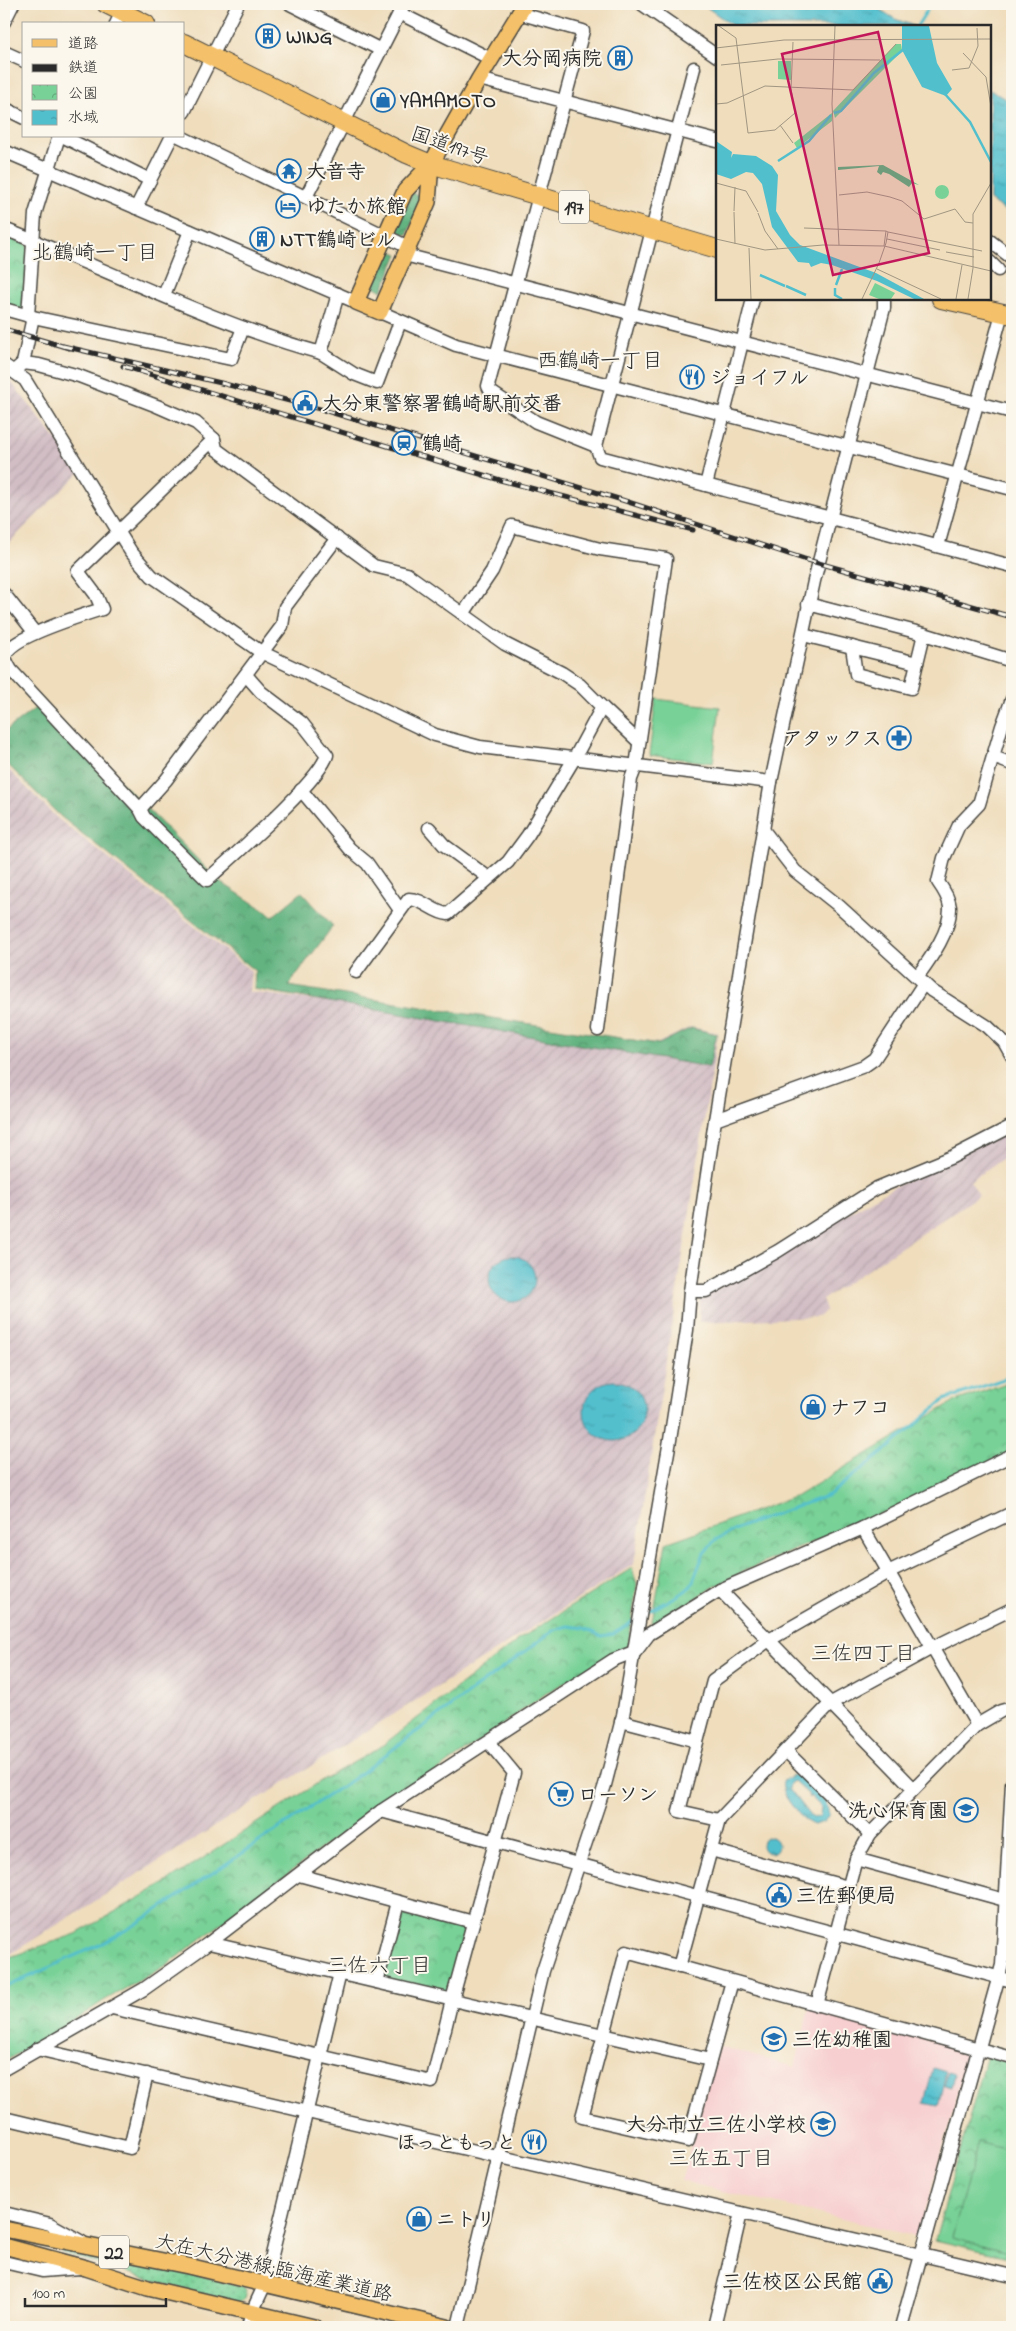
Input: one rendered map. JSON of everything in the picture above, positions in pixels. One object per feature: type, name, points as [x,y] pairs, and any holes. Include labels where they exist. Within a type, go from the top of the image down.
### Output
[{"type":"highway","points":[[106,4],[119,18],[137,22]]},
{"type":"highway","name":"国道197号","points":[[185,43],[431,164],[716,249]]},
{"type":"highway","points":[[944,300],[1007,314]]},
{"type":"main road","points":[[431,164],[428,202],[380,312],[356,302],[405,191],[431,164],[491,58],[522,8]]},
{"type":"main road","name":"大在大分港線;臨海産業道路","points":[[4,2228],[91,2248],[188,2266],[447,2327]]},
{"type":"main road","name":"22","points":[[4,2246],[86,2268],[250,2320],[314,2327]]},
{"type":"street","points":[[4,22],[13,4]]},
{"type":"street","points":[[185,110],[238,4]]},
{"type":"street","points":[[290,4],[381,50]]},
{"type":"street","points":[[642,4],[716,55]]},
{"type":"street","points":[[649,4],[660,16]]},
{"type":"street","points":[[306,198],[401,8],[491,58]]},
{"type":"street","points":[[522,8],[583,31],[488,386],[490,392],[536,422],[596,446]]},
{"type":"street","points":[[4,52],[22,60]]},
{"type":"street","points":[[694,68],[596,446],[600,457],[1012,566]]},
{"type":"street","points":[[479,79],[716,141]]},
{"type":"street","points":[[4,108],[22,117]]},
{"type":"street","points":[[14,366],[30,316],[32,240],[37,203],[59,138]]},
{"type":"street","points":[[64,138],[150,180]]},
{"type":"street","points":[[136,208],[171,138]]},
{"type":"street","points":[[184,138],[385,235],[407,251],[516,283],[1012,412]]},
{"type":"street","points":[[4,152],[356,302]]},
{"type":"street","points":[[4,229],[243,328],[284,343],[321,353],[354,374],[377,383],[400,322]]},
{"type":"street","points":[[164,295],[190,231]]},
{"type":"street","points":[[991,242],[1012,258]]},
{"type":"street","points":[[321,353],[338,294]]},
{"type":"street","points":[[706,485],[753,300]]},
{"type":"street","points":[[458,2327],[545,1963],[605,1785],[622,1721],[636,1651],[686,1339],[690,1291],[715,1120],[771,782],[808,604],[867,374],[884,300]]},
{"type":"street","points":[[4,309],[231,359],[243,328]]},
{"type":"street","points":[[380,312],[456,345],[1012,489]]},
{"type":"street","points":[[938,546],[978,403],[1007,314]]},
{"type":"street","points":[[14,366],[39,365],[79,376],[196,423],[214,439],[216,449],[374,566],[407,574],[505,644],[562,673],[580,685],[639,742]]},
{"type":"street","points":[[14,366],[25,380],[131,552],[152,576],[261,652],[435,735],[480,747],[771,782]]},
{"type":"street","points":[[214,439],[78,571],[96,595],[102,608],[35,633],[11,648],[6,653],[5,660],[11,670],[140,809],[144,817],[208,880],[301,790],[325,763],[327,755],[302,723],[261,692],[246,674]]},
{"type":"street","points":[[463,614],[492,571],[512,526],[600,549],[666,560],[636,766],[631,779],[598,1030]]},
{"type":"street","points":[[140,809],[166,780],[282,626],[286,606],[337,538]]},
{"type":"street","points":[[4,594],[35,633]]},
{"type":"street","points":[[808,604],[924,634],[1012,661]]},
{"type":"street","points":[[852,647],[856,674],[912,688],[924,634]]},
{"type":"street","points":[[803,635],[917,663]]},
{"type":"street","points":[[715,1120],[869,1063],[874,1059],[941,940],[950,907],[946,894],[938,882],[944,858],[959,825],[979,804],[1012,699]]},
{"type":"street","points":[[356,972],[409,899],[416,899],[440,914],[448,914],[508,862],[528,835],[574,759],[602,707]]},
{"type":"street","points":[[993,757],[1012,764]]},
{"type":"street","points":[[301,790],[350,849],[367,863],[400,910]]},
{"type":"street","points":[[429,828],[444,845],[489,878]]},
{"type":"street","points":[[764,831],[795,871],[839,906],[932,991],[987,1026],[1004,1042],[1012,1056]]},
{"type":"street","points":[[690,1291],[706,1290],[778,1251],[877,1188],[952,1157],[1012,1126]]},
{"type":"street","points":[[4,2069],[144,1989],[209,1943],[381,1811],[489,1743],[613,1660],[636,1651],[649,1634],[720,1590],[863,1528],[1012,1455]]},
{"type":"street","points":[[719,1820],[680,1811],[713,1681],[769,1640],[888,1572],[1012,1513]]},
{"type":"street","points":[[863,1528],[977,1725]]},
{"type":"street","points":[[720,1590],[914,1789]]},
{"type":"street","points":[[679,1967],[719,1820],[830,1703],[932,1648],[1012,1609]]},
{"type":"street","points":[[817,2005],[856,1859],[870,1834],[977,1725],[1001,1711],[1012,1708]]},
{"type":"street","points":[[622,1721],[697,1741]]},
{"type":"street","points":[[112,2008],[432,2082],[452,2000],[514,1773],[489,1743]]},
{"type":"street","points":[[786,1751],[870,1834]]},
{"type":"street","points":[[901,2327],[1002,1965],[1009,1901],[1012,1783]]},
{"type":"street","points":[[381,1811],[1012,1981]]},
{"type":"street","points":[[710,1850],[848,1887]]},
{"type":"street","points":[[856,1859],[1009,1901]]},
{"type":"street","points":[[299,1874],[473,1922]]},
{"type":"street","points":[[377,1982],[398,1902]]},
{"type":"street","points":[[209,1943],[710,2060]]},
{"type":"street","points":[[732,1981],[688,2141],[582,2117],[626,1952],[732,1981],[817,2005],[1012,2058]]},
{"type":"street","points":[[250,2320],[265,2284],[340,1974]]},
{"type":"street","points":[[37,2049],[1012,2276]]},
{"type":"street","points":[[4,2118],[130,2148],[147,2074]]},
{"type":"street","points":[[4,2213],[50,2224],[91,2248]]},
{"type":"street","points":[[714,2327],[741,2213]]},
{"type":"street","points":[[4,2262],[42,2271],[86,2268]]},
{"type":"shaded area","points":[[4,376],[8,378],[81,471],[4,548]]},
{"type":"shaded area","points":[[4,765],[57,818],[251,971],[249,992],[658,1043],[691,1027],[718,1033],[634,1564],[4,1958]]},
{"type":"shaded area","points":[[1012,1131],[1012,1152],[970,1181],[979,1195],[822,1300],[826,1310],[818,1317],[699,1322],[700,1299],[879,1195],[956,1155]]},
{"type":"shaded area","name":"大分市立三佐小学校","points":[[809,2007],[970,2051],[918,2237],[681,2181],[718,2046],[795,2067]]},
{"type":"green space","points":[[412,193],[423,197],[407,235],[396,230]]},
{"type":"green space","points":[[4,235],[26,244],[28,247],[24,308],[21,310],[4,305]]},
{"type":"green space","points":[[390,251],[398,254],[382,291],[373,286]]},
{"type":"green space","points":[[656,699],[720,707],[713,763],[649,755]]},
{"type":"green space","points":[[42,703],[219,881],[273,916],[302,892],[333,926],[288,986],[659,1044],[691,1028],[717,1034],[709,1067],[254,989],[255,971],[60,816],[4,761],[4,732]]},
{"type":"green space","points":[[1012,1381],[1012,1453],[897,1507],[744,1571],[710,1589],[651,1628],[666,1543],[797,1496],[953,1402]]},
{"type":"green space","points":[[632,1568],[637,1585],[628,1646],[548,1692],[443,1767],[338,1836],[165,1966],[105,2000],[49,2037],[4,2061],[4,1959],[76,1934],[162,1885],[324,1779],[379,1748],[521,1638]]},
{"type":"green space","points":[[403,1908],[464,1926],[466,1930],[449,1991],[445,1994],[384,1980],[382,1976],[399,1911]]},
{"type":"green space","points":[[987,2055],[1012,2063],[1012,2258],[935,2240]]},
{"type":"green space","points":[[978,2142],[1012,2151],[1012,2253],[952,2237]]},
{"type":"green space","points":[[61,2250],[192,2274],[243,2286],[246,2291],[244,2299],[238,2302],[189,2291],[61,2253]]},
{"type":"water","points":[[702,4],[871,4],[895,19],[911,25],[732,25]]},
{"type":"water","points":[[991,91],[1012,103],[1012,216],[991,201]]},
{"type":"water","points":[[507,1256],[517,1256],[531,1266],[535,1279],[531,1292],[525,1298],[517,1302],[507,1302],[493,1292],[489,1284],[489,1274],[499,1260]]},
{"type":"water","points":[[614,1381],[631,1386],[639,1394],[644,1411],[639,1428],[631,1436],[614,1441],[597,1436],[589,1428],[584,1411],[589,1394],[597,1386]]},
{"type":"water","points":[[792,1775],[807,1779],[805,1781],[826,1802],[829,1814],[824,1822],[814,1825],[798,1813],[784,1793],[783,1781]],"holes":[[[794,1781],[808,1794],[809,1798],[810,1796],[821,1807],[820,1816],[814,1818],[810,1816],[789,1789],[790,1783]]]},
{"type":"water","points":[[770,1837],[778,1845],[770,1853],[762,1845]]},
{"type":"water","points":[[933,2068],[946,2072],[938,2106],[924,2103]]},
{"type":"water","points":[[948,2072],[954,2074],[951,2088],[944,2086]]},
{"type":"waterway","points":[[918,25],[931,4]]},
{"type":"waterway","points":[[645,1614],[691,1586],[704,1553],[715,1540],[743,1526],[829,1495],[886,1450],[944,1400],[1012,1376]]},
{"type":"waterway","points":[[4,1988],[103,1943],[135,1925],[350,1781],[554,1630],[568,1626],[584,1628],[601,1636],[613,1634],[635,1620]]},
{"type":"railway","points":[[4,329],[69,348]]},
{"type":"railway","points":[[63,346],[221,383],[320,409],[622,500],[804,559],[1012,617]]},
{"type":"railway","points":[[123,366],[500,480],[693,530]]},
{"type":"place","name":"WING","points":[[268,36]]},
{"type":"place","name":"大分岡病院","points":[[620,58]]},
{"type":"place","name":"YAMAMOTO","points":[[383,100]]},
{"type":"place","name":"大音寺","points":[[289,171]]},
{"type":"place","name":"ゆたか旅館","points":[[288,206]]},
{"type":"place","name":"NTT鶴崎ビル","points":[[262,239]]},
{"type":"place","name":"ジョイフル","points":[[692,377]]},
{"type":"place","name":"大分東警察署鶴崎駅前交番","points":[[305,403]]},
{"type":"place","name":"鶴崎","points":[[404,443]]},
{"type":"place","name":"アタックス","points":[[899,738]]},
{"type":"place","name":"ナフコ","points":[[813,1407]]},
{"type":"place","name":"ローソン","points":[[561,1794]]},
{"type":"place","name":"洗心保育園","points":[[966,1810]]},
{"type":"place","name":"三佐郵便局","points":[[779,1895]]},
{"type":"place","name":"三佐幼稚園","points":[[774,2039]]},
{"type":"place","name":"大分市立三佐小学校","points":[[823,2124]]},
{"type":"place","name":"ほっともっと","points":[[534,2142]]},
{"type":"place","name":"ニトリ","points":[[419,2219]]},
{"type":"place","name":"三佐校区公民館","points":[[880,2281]]},
{"type":"district","name":"北鶴崎一丁目","points":[[95,252]]},
{"type":"district","name":"西鶴崎一丁目","points":[[600,360]]},
{"type":"district","name":"三佐四丁目","points":[[863,1653]]},
{"type":"district","name":"三佐六丁目","points":[[379,1965]]},
{"type":"district","name":"三佐五丁目","points":[[721,2158]]}]
